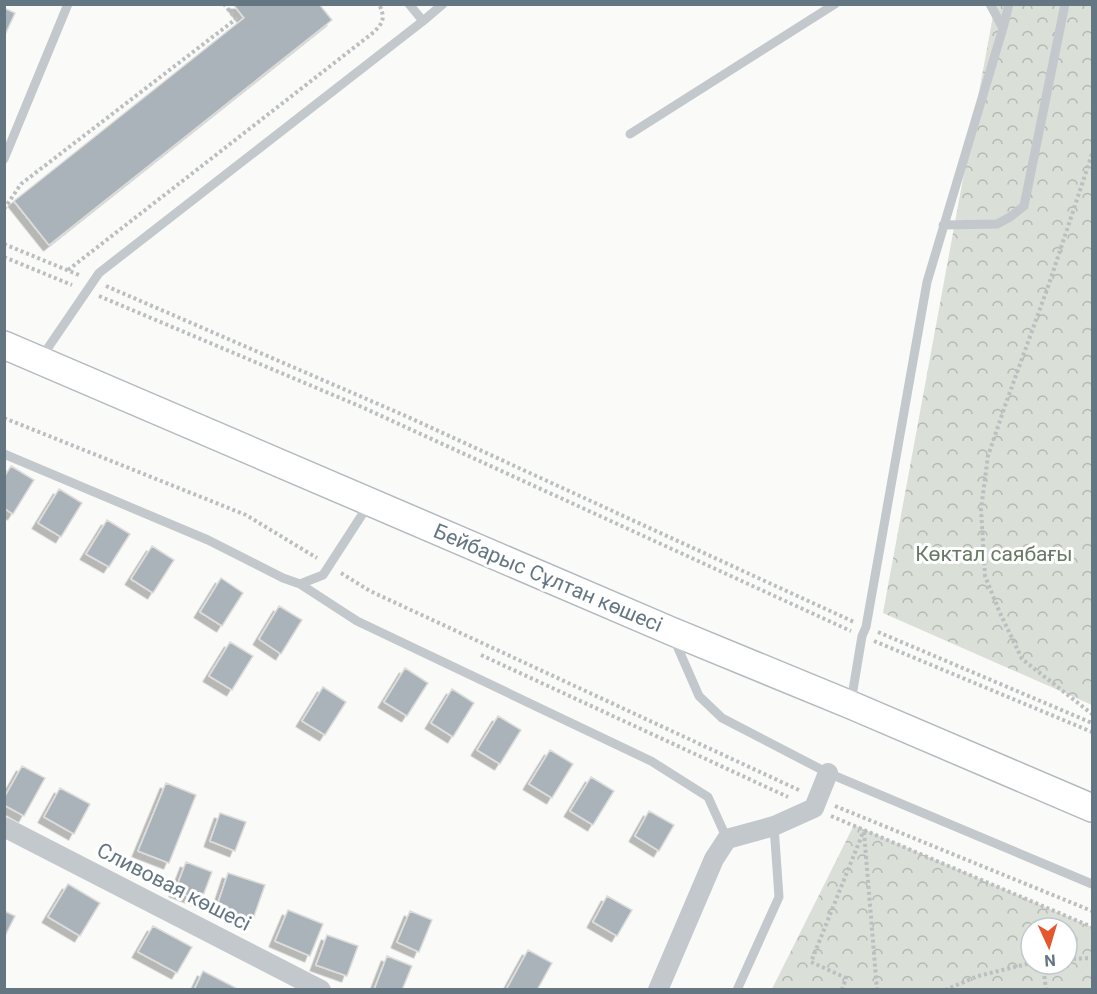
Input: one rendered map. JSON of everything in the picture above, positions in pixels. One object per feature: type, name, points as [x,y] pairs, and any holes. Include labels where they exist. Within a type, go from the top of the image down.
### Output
[{"type":"street","name":"Бейбарыс Сұлтан көшесі","points":[[4,345],[671,631],[1092,808]]},
{"type":"street","points":[[658,990],[714,859],[727,839],[774,826],[816,803],[828,773]]},
{"type":"street","name":"Сливовая көшесі","points":[[4,827],[321,990]]},
{"type":"lane","points":[[4,159],[68,4]]},
{"type":"lane","points":[[409,4],[423,21]]},
{"type":"lane","points":[[40,360],[99,273],[443,4]]},
{"type":"lane","points":[[630,134],[835,4]]},
{"type":"lane","points":[[990,4],[1004,28]]},
{"type":"lane","points":[[851,705],[927,282],[1004,28],[1009,4]]},
{"type":"lane","points":[[943,225],[998,224],[1024,206],[1065,4]]},
{"type":"lane","points":[[4,454],[208,540],[283,578],[300,584],[357,621],[651,761],[708,797],[727,839]]},
{"type":"lane","points":[[300,584],[323,575],[371,502]]},
{"type":"lane","points":[[671,631],[699,696],[722,718],[828,773],[1092,885]]},
{"type":"lane","points":[[737,990],[780,897],[774,826]]},
{"type":"path","points":[[4,209],[21,184],[236,19],[224,4]]},
{"type":"path","points":[[67,270],[374,32],[381,24],[383,14],[379,4]]},
{"type":"path","points":[[1092,154],[988,456],[981,509],[985,576],[1022,659],[1092,714]]},
{"type":"path","points":[[4,244],[408,417],[864,632],[1092,723]]},
{"type":"path","points":[[4,257],[364,408],[1092,732]]},
{"type":"path","points":[[4,418],[246,515],[370,591],[816,803],[864,830],[1092,927]]},
{"type":"path","points":[[482,655],[816,803],[1092,911]]},
{"type":"path","points":[[842,990],[846,978],[811,962],[864,830]]},
{"type":"path","points":[[864,830],[877,990]]},
{"type":"path","points":[[945,990],[978,976],[1019,966]]},
{"type":"green space","name":"Көктал саябағы","points":[[995,5],[1092,5],[1092,705],[883,613]]},
{"type":"green space","points":[[854,825],[1066,916],[1019,916],[1019,976],[1079,976],[1079,921],[1092,927],[1092,989],[772,989]]},
{"type":"building","points":[[233,4],[319,4],[332,20],[49,245],[14,201],[244,18]]},
{"type":"building","points":[[4,8],[15,13],[4,37]]},
{"type":"building","points":[[11,466],[34,480],[13,514],[4,508],[4,477]]},
{"type":"building","points":[[59,489],[82,503],[61,537],[38,523]]},
{"type":"building","points":[[107,520],[130,534],[109,567],[86,554]]},
{"type":"building","points":[[152,546],[174,560],[153,593],[131,579]]},
{"type":"building","points":[[221,578],[243,593],[222,626],[200,612]]},
{"type":"building","points":[[279,606],[302,620],[281,654],[259,639]]},
{"type":"building","points":[[230,642],[253,656],[232,690],[209,676]]},
{"type":"building","points":[[405,668],[428,683],[407,716],[384,702]]},
{"type":"building","points":[[323,687],[346,702],[325,735],[302,721]]},
{"type":"building","points":[[452,689],[474,703],[453,737],[431,723]]},
{"type":"building","points":[[498,716],[521,730],[500,764],[477,750]]},
{"type":"building","points":[[550,750],[573,764],[552,798],[529,784]]},
{"type":"building","points":[[22,766],[45,778],[24,816],[4,805],[4,798]]},
{"type":"building","points":[[591,777],[614,791],[593,825],[570,811]]},
{"type":"building","points":[[166,783],[196,795],[169,863],[138,851]]},
{"type":"building","points":[[60,788],[90,804],[74,834],[44,817]]},
{"type":"building","points":[[649,811],[674,825],[659,851],[635,836]]},
{"type":"building","points":[[220,813],[246,822],[235,851],[210,841]]},
{"type":"building","points":[[186,862],[212,872],[201,901],[175,891]]},
{"type":"building","points":[[228,873],[265,885],[252,922],[216,909]]},
{"type":"building","points":[[68,884],[100,903],[80,936],[48,917]]},
{"type":"building","points":[[607,896],[632,910],[617,936],[593,922]]},
{"type":"building","points":[[288,910],[323,924],[310,956],[275,941]]},
{"type":"building","points":[[4,911],[15,916],[4,938]]},
{"type":"building","points":[[410,911],[432,920],[419,952],[397,942]]},
{"type":"building","points":[[153,926],[192,947],[177,973],[138,952]]},
{"type":"building","points":[[327,935],[358,946],[347,976],[316,965]]},
{"type":"building","points":[[528,950],[552,963],[537,990],[506,990]]},
{"type":"building","points":[[387,956],[412,966],[402,990],[374,990]]},
{"type":"building","points":[[203,971],[236,988],[235,990],[194,990]]}]
